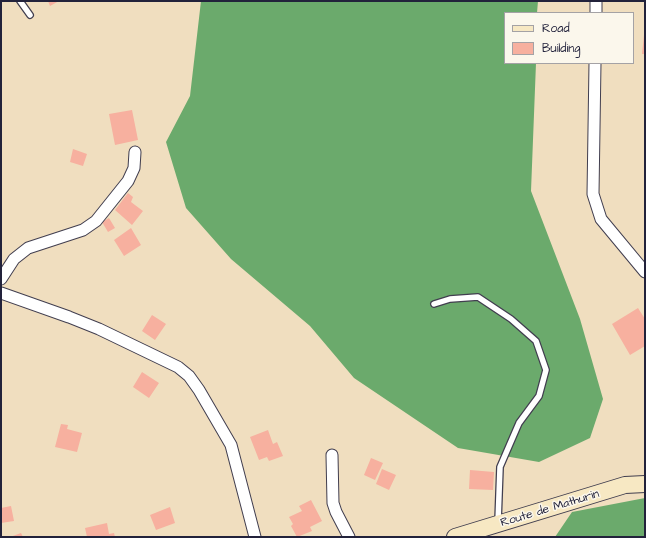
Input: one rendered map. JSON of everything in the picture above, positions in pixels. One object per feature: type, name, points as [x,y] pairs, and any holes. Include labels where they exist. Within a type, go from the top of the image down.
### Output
[{"type":"street","points":[[596,1],[596,12]]},
{"type":"street","points":[[595,64],[594,194],[601,219],[645,272]]},
{"type":"street","points":[[1,279],[14,260],[28,248],[83,230],[96,221],[128,181],[134,168],[136,152]]},
{"type":"street","points":[[1,293],[70,317],[99,329],[178,367],[189,376],[199,390],[231,445],[255,537]]},
{"type":"street","points":[[332,455],[333,503],[348,537]]},
{"type":"street","name":"Route de Mathurin","points":[[455,537],[625,485],[645,484]]},
{"type":"lane","points":[[20,1],[30,15]]},
{"type":"lane","points":[[434,304],[450,299],[478,297],[511,319],[536,341],[546,370],[538,396],[519,423],[500,467],[498,524]]},
{"type":"green space","points":[[201,1],[538,1],[537,12],[504,12],[504,64],[536,64],[531,191],[580,319],[603,399],[590,438],[539,462],[458,448],[354,378],[310,326],[231,259],[186,208],[166,142],[190,96]]},
{"type":"green space","points":[[645,498],[645,537],[555,537],[572,512]]},
{"type":"building","points":[[48,1],[59,1],[50,6]]},
{"type":"building","points":[[644,35],[645,54],[642,54]]},
{"type":"building","points":[[132,110],[138,140],[115,145],[109,114]]},
{"type":"building","points":[[73,149],[87,154],[83,166],[70,162]]},
{"type":"building","points":[[128,193],[133,197],[131,202],[143,211],[132,225],[115,210]]},
{"type":"building","points":[[109,218],[115,228],[108,232],[102,222]]},
{"type":"building","points":[[131,228],[141,245],[124,256],[114,240]]},
{"type":"building","points":[[638,308],[645,319],[645,346],[630,355],[612,324]]},
{"type":"building","points":[[152,315],[166,324],[155,340],[142,331]]},
{"type":"building","points":[[142,372],[159,383],[149,398],[133,387]]},
{"type":"building","points":[[61,424],[68,425],[67,429],[82,433],[77,452],[55,447]]},
{"type":"building","points":[[268,430],[273,444],[277,442],[283,456],[269,461],[267,457],[259,460],[250,437]]},
{"type":"building","points":[[371,458],[383,463],[375,480],[364,475]]},
{"type":"building","points":[[382,469],[396,475],[389,490],[376,484]]},
{"type":"building","points":[[470,470],[494,472],[493,490],[469,489]]},
{"type":"building","points":[[311,500],[322,521],[310,527],[312,531],[297,537],[291,526],[293,524],[289,517],[302,511],[299,506]]},
{"type":"building","points":[[11,506],[14,521],[1,523],[1,508]]},
{"type":"building","points":[[170,507],[175,523],[156,530],[150,515]]},
{"type":"building","points":[[107,523],[109,534],[114,533],[115,537],[87,537],[85,528]]},
{"type":"building","points":[[21,533],[23,537],[10,537]]}]
